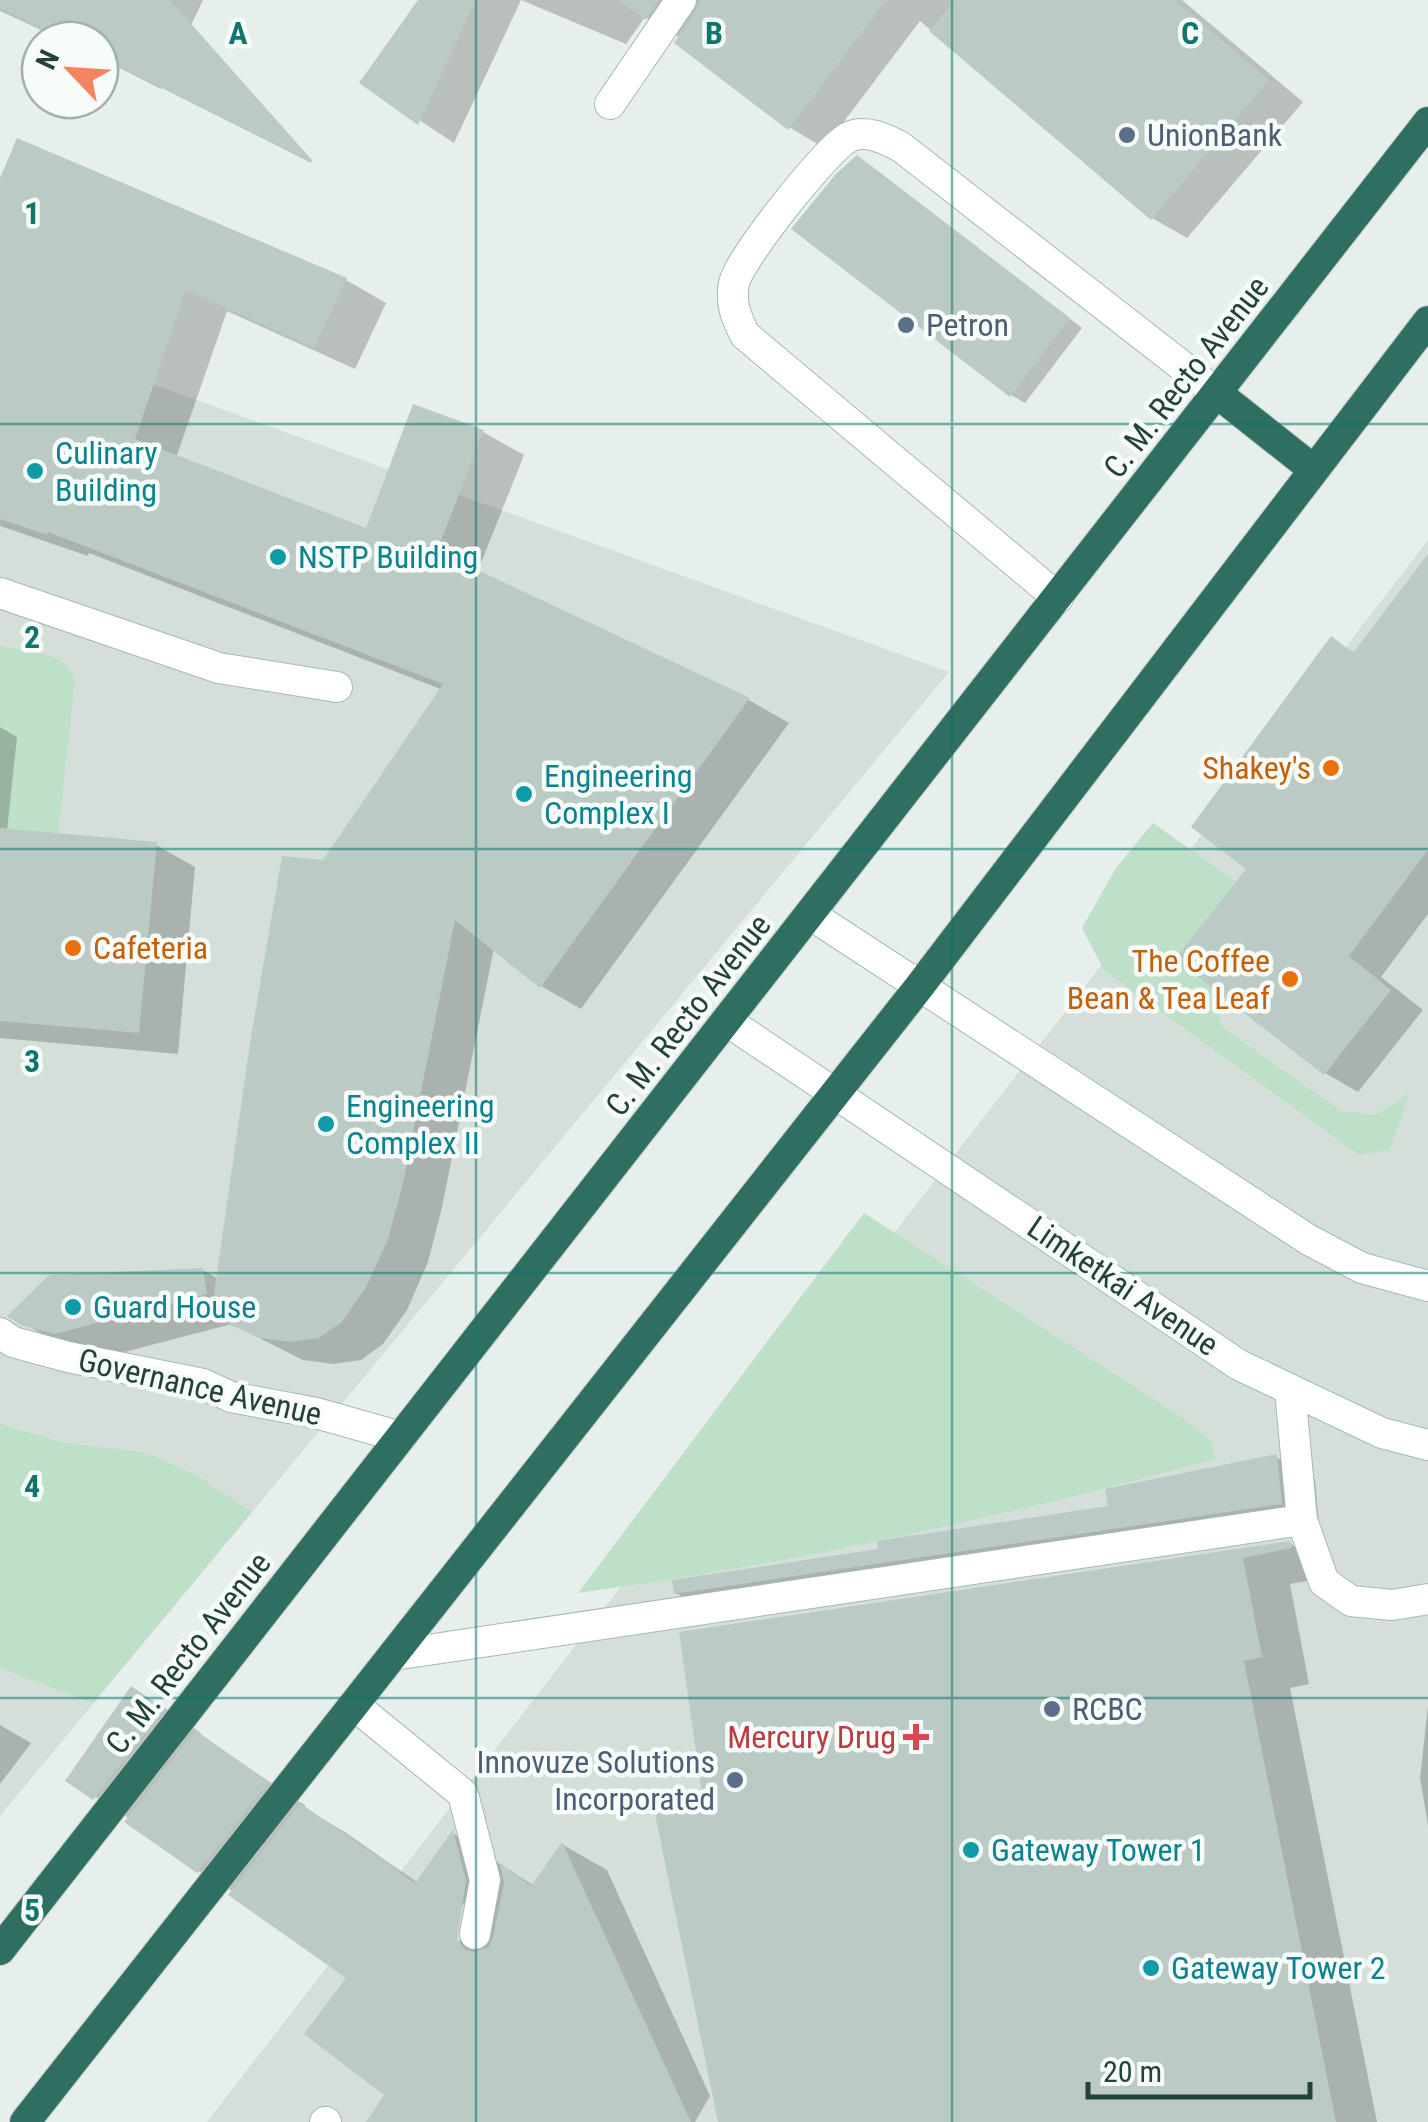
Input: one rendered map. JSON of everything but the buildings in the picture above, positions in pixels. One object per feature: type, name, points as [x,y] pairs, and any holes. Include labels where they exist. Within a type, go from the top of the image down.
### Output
[{"type":"highway","name":"C. M. Recto Avenue","points":[[0,1950],[1428,122]]},
{"type":"highway","points":[[26,2122],[918,988],[1428,321]]},
{"type":"highway","points":[[1218,394],[1314,470]]},
{"type":"street","points":[[610,104],[681,0]]},
{"type":"street","points":[[1058,598],[745,335],[733,311],[734,282],[746,256],[831,151],[852,135],[879,136],[901,147],[1218,394]]},
{"type":"street","points":[[0,593],[219,668],[337,686]]},
{"type":"street","points":[[810,916],[1309,1240],[1362,1268],[1428,1286]]},
{"type":"street","name":"Limketkai Avenue","points":[[727,1022],[1240,1365],[1382,1433],[1428,1445]]},
{"type":"street","name":"Governance Avenue","points":[[0,1333],[13,1342],[68,1357],[203,1384],[230,1397],[316,1412],[401,1437]]},
{"type":"street","points":[[1290,1390],[1302,1520],[1324,1582],[1351,1601],[1392,1605],[1428,1599]]},
{"type":"street","points":[[394,1655],[1302,1520]]},
{"type":"street","points":[[354,1705],[463,1794],[484,1880],[474,1934]]},
{"type":"shaded area","points":[[0,329],[949,672],[0,1816]]},
{"type":"shaded area","points":[[1428,540],[1428,2122],[207,2122],[1144,910]]},
{"type":"green space","points":[[0,646],[56,659],[71,672],[75,682],[58,834],[0,828]]},
{"type":"green space","points":[[1153,823],[1236,882],[1212,986],[1222,1027],[1341,1111],[1375,1115],[1410,1093],[1390,1150],[1359,1155],[1104,970],[1082,928],[1116,868]]},
{"type":"green space","points":[[864,1213],[1183,1418],[1210,1440],[1216,1459],[899,1536],[739,1568],[578,1593]]},
{"type":"green space","points":[[0,1424],[65,1443],[144,1452],[196,1475],[252,1512],[93,1703],[0,1668]]},
{"type":"place","name":"UnionBank","points":[[1127,135]]},
{"type":"place","name":"Petron","points":[[906,325]]},
{"type":"place","name":"Culinary Building","points":[[35,471]]},
{"type":"place","name":"NSTP Building","points":[[278,557]]},
{"type":"place","name":"Shakey's","points":[[1331,768]]},
{"type":"place","name":"Engineering Complex I","points":[[524,794]]},
{"type":"place","name":"Cafeteria","points":[[73,948]]},
{"type":"place","name":"The Coffee Bean & Tea Leaf","points":[[1290,979]]},
{"type":"place","name":"Engineering Complex II","points":[[326,1124]]},
{"type":"place","name":"Guard House","points":[[73,1307]]},
{"type":"place","name":"RCBC","points":[[1052,1709]]},
{"type":"place","name":"Mercury Drug","points":[[916,1737]]},
{"type":"place","name":"Innovuze Solutions Incorporated","points":[[735,1780]]},
{"type":"place","name":"Gateway Tower 1","points":[[971,1850]]},
{"type":"place","name":"Gateway Tower 2","points":[[1151,1968]]}]
